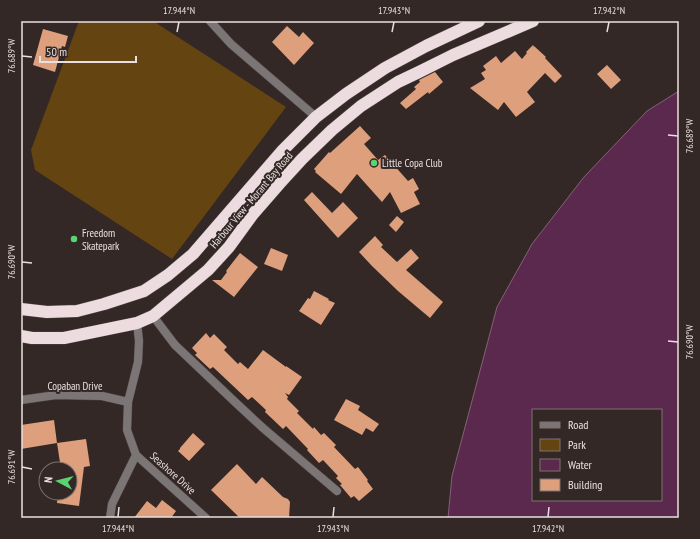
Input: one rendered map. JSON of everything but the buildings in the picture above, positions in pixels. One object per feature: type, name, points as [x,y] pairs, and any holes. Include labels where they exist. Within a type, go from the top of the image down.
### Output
[{"type":"highway","name":"Harbour View - Morant Bay Road","points":[[21,309],[47,312],[76,312],[144,291],[168,275],[193,254],[283,150],[316,117],[346,94],[385,68],[426,46],[479,21]]},
{"type":"highway","name":"Harbour View - Morant Bay Road","points":[[21,336],[32,338],[64,338],[138,323],[153,316],[208,270],[229,247],[257,209],[302,159],[332,130],[361,106],[398,82],[452,55],[533,21]]},
{"type":"street","points":[[210,21],[231,44],[316,117]]},
{"type":"street","points":[[153,316],[175,345],[263,428],[337,491]]},
{"type":"street","name":"Seashore Drive","points":[[138,323],[138,362],[128,402],[127,430],[136,455],[206,518]]},
{"type":"street","name":"Copaban Drive","points":[[21,400],[56,395],[102,396],[128,402]]},
{"type":"street","points":[[110,518],[112,504],[136,455]]},
{"type":"green space","points":[[79,21],[153,21],[286,107],[172,259],[35,170],[31,150]]},
{"type":"water","points":[[679,91],[679,518],[448,518],[452,476],[497,307],[532,244],[584,177],[647,111]]},
{"type":"place","name":"Little Copa Club","points":[[374,163]]},
{"type":"place","name":"Freedom Skatepark","points":[[74,239]]}]
